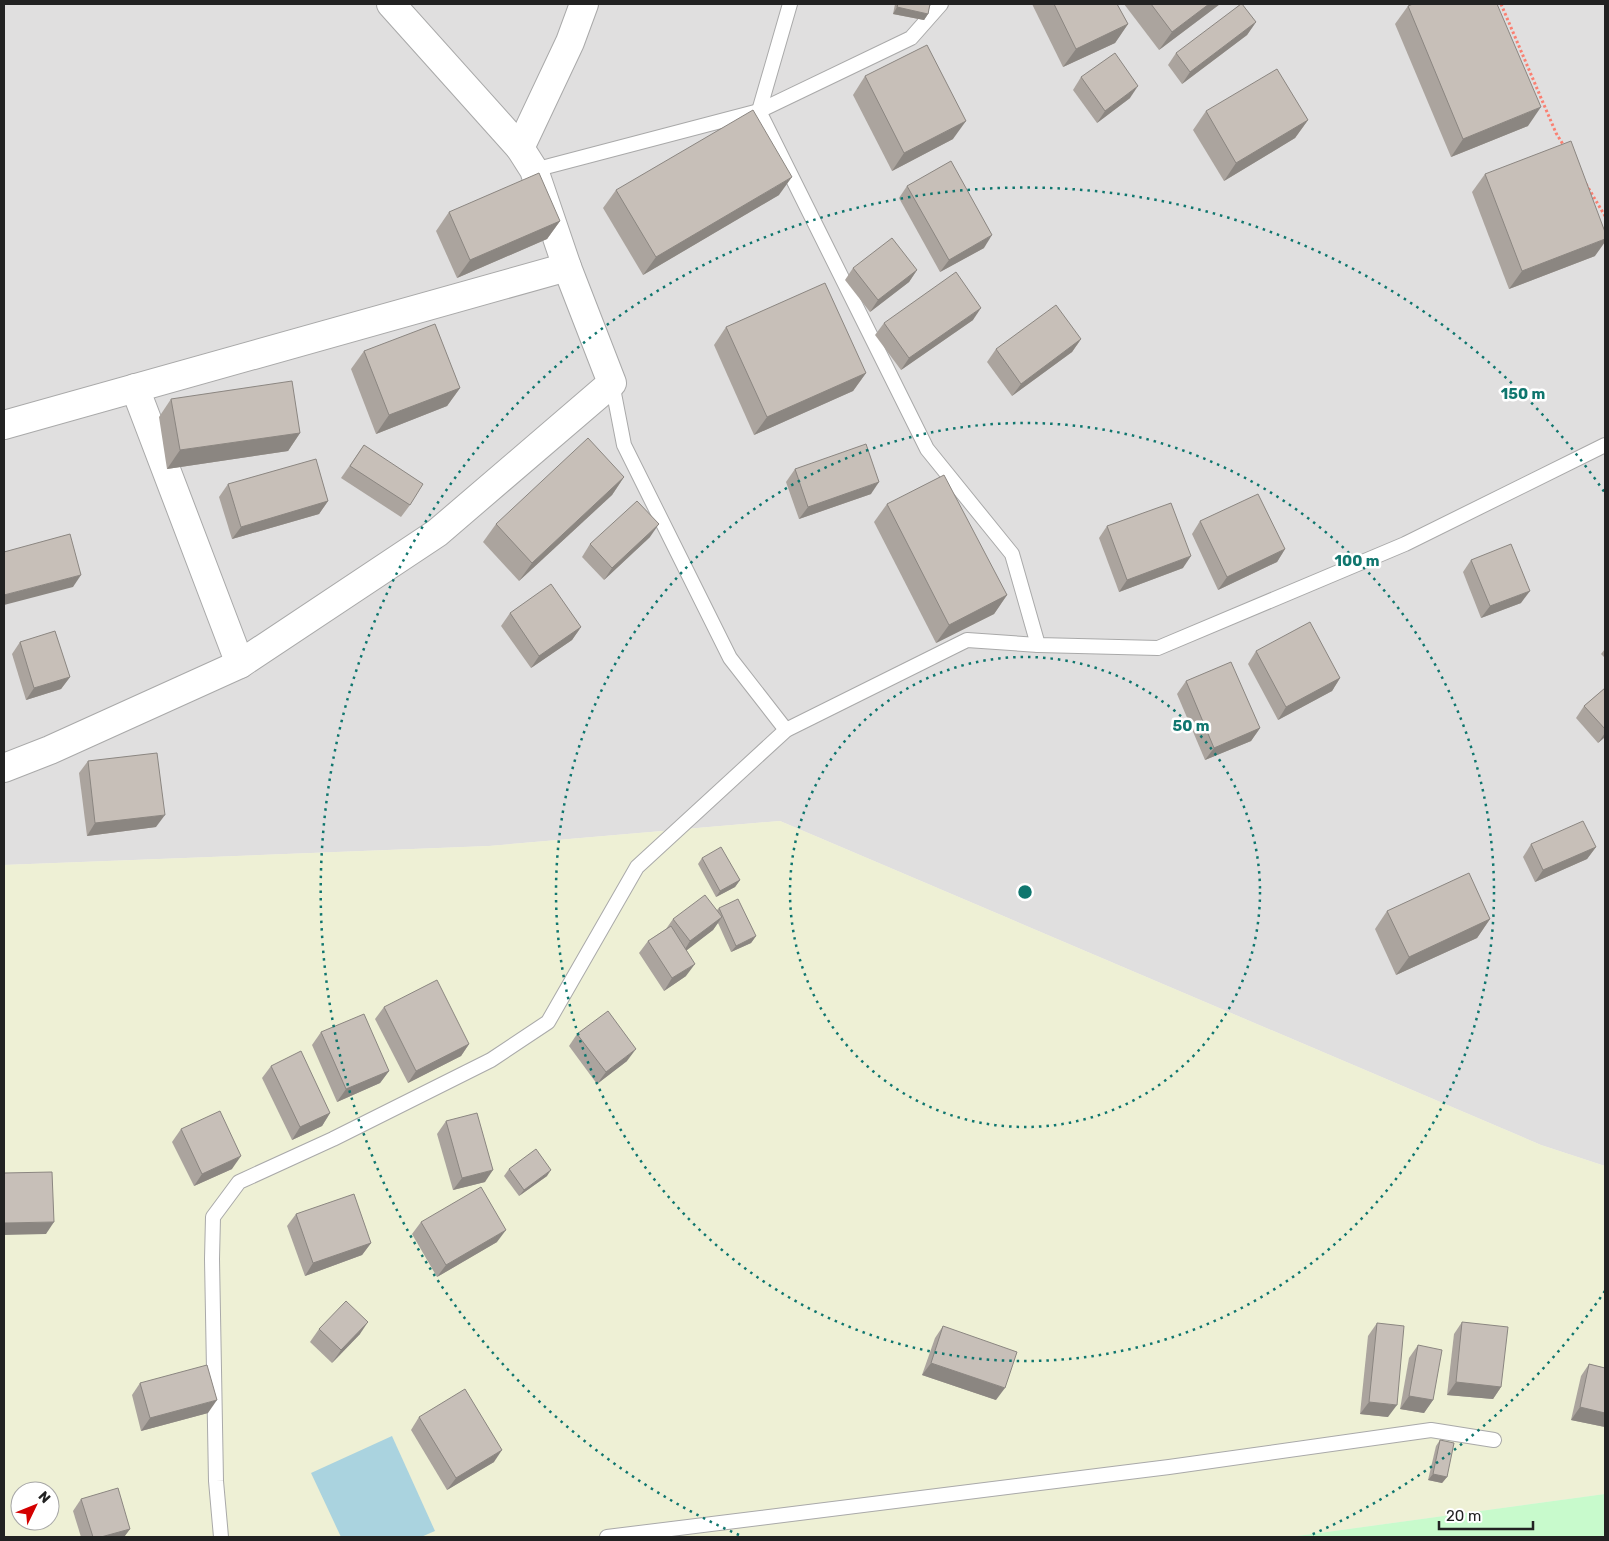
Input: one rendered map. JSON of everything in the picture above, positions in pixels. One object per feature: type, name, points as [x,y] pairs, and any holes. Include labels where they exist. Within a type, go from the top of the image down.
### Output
[{"type":"street","points":[[4,768],[50,750],[240,664],[437,533],[612,383],[527,159],[391,4]]},
{"type":"street","points":[[527,159],[584,4]]},
{"type":"street","points":[[4,425],[567,267]]},
{"type":"street","points":[[135,388],[240,664]]},
{"type":"lane","points":[[790,4],[759,111],[927,450],[1012,554],[1038,645]]},
{"type":"lane","points":[[527,159],[759,111],[911,38],[941,4]]},
{"type":"lane","points":[[612,383],[624,445],[730,658],[786,730]]},
{"type":"lane","points":[[221,1537],[216,1481],[213,1217],[239,1182],[333,1139],[491,1060],[548,1022],[637,867],[786,730],[967,640],[1038,645],[1158,648],[1405,544],[1605,445]]},
{"type":"lane","points":[[607,1537],[1169,1467],[1432,1430],[1494,1440]]},
{"type":"path","points":[[1501,4],[1556,134],[1566,150]]},
{"type":"path","points":[[1586,183],[1605,216]]},
{"type":"shaded area","points":[[4,4],[1605,4],[1605,1166],[1541,1145],[780,821],[489,846],[4,865]]},
{"type":"green space","points":[[780,821],[1541,1145],[1605,1166],[1605,1494],[1290,1537],[4,1537],[4,865],[489,846]]},
{"type":"green space","points":[[1605,1494],[1605,1537],[1290,1537]]},
{"type":"water","points":[[392,1436],[435,1531],[421,1537],[341,1537],[311,1473]]},
{"type":"building","points":[[898,4],[930,4],[928,14],[897,7]]},
{"type":"building","points":[[1054,4],[1117,4],[1128,24],[1076,49]]},
{"type":"building","points":[[1151,4],[1209,4],[1172,32]]},
{"type":"building","points":[[1241,4],[1256,22],[1190,72],[1176,53]]},
{"type":"building","points":[[1413,4],[1497,4],[1541,107],[1463,139],[1408,6]]},
{"type":"building","points":[[927,45],[966,121],[904,153],[865,76]]},
{"type":"building","points":[[1115,53],[1138,86],[1105,111],[1081,77]]},
{"type":"building","points":[[1277,69],[1308,120],[1236,163],[1206,111]]},
{"type":"building","points":[[753,110],[792,177],[656,257],[616,190]]},
{"type":"building","points":[[1571,141],[1605,232],[1605,239],[1522,271],[1485,174]]},
{"type":"building","points":[[951,161],[992,235],[949,260],[907,186]]},
{"type":"building","points":[[539,173],[560,221],[470,260],[449,212]]},
{"type":"building","points":[[892,238],[917,270],[878,300],[853,268]]},
{"type":"building","points":[[956,272],[981,308],[909,358],[884,323]]},
{"type":"building","points":[[825,283],[866,373],[767,417],[726,327]]},
{"type":"building","points":[[1056,305],[1081,339],[1021,384],[996,349]]},
{"type":"building","points":[[435,324],[460,388],[389,415],[364,351]]},
{"type":"building","points":[[292,381],[300,433],[180,450],[171,399]]},
{"type":"building","points":[[588,438],[624,477],[532,563],[496,524]]},
{"type":"building","points":[[866,444],[879,482],[808,507],[795,469]]},
{"type":"building","points":[[364,445],[423,484],[410,505],[350,466]]},
{"type":"building","points":[[316,459],[328,501],[241,527],[228,484]]},
{"type":"building","points":[[944,475],[1007,595],[949,625],[887,504]]},
{"type":"building","points":[[1258,494],[1285,549],[1227,577],[1200,521]]},
{"type":"building","points":[[637,501],[659,524],[612,568],[590,544]]},
{"type":"building","points":[[1171,503],[1191,556],[1127,580],[1107,526]]},
{"type":"building","points":[[70,534],[81,575],[4,595],[4,552]]},
{"type":"building","points":[[1511,544],[1530,591],[1490,606],[1471,560]]},
{"type":"building","points":[[551,584],[581,627],[539,656],[510,613]]},
{"type":"building","points":[[1310,622],[1340,678],[1286,707],[1256,651]]},
{"type":"building","points":[[55,631],[70,677],[34,688],[20,642]]},
{"type":"building","points":[[1231,662],[1260,728],[1214,748],[1186,681]]},
{"type":"building","points":[[1605,688],[1605,729],[1584,706]]},
{"type":"building","points":[[157,753],[165,815],[95,823],[88,761]]},
{"type":"building","points":[[1583,821],[1596,847],[1543,870],[1531,844]]},
{"type":"building","points":[[721,847],[740,880],[720,891],[702,858]]},
{"type":"building","points":[[1469,873],[1490,919],[1409,957],[1387,911]]},
{"type":"building","points":[[705,895],[722,917],[690,941],[673,919]]},
{"type":"building","points":[[738,899],[756,936],[736,946],[719,908]]},
{"type":"building","points":[[671,926],[695,964],[672,978],[648,941]]},
{"type":"building","points":[[437,980],[469,1044],[416,1071],[384,1007]]},
{"type":"building","points":[[608,1011],[636,1049],[606,1072],[577,1034]]},
{"type":"building","points":[[364,1014],[389,1071],[346,1089],[321,1032]]},
{"type":"building","points":[[301,1051],[330,1113],[300,1127],[271,1066]]},
{"type":"building","points":[[220,1111],[241,1156],[202,1174],[181,1129]]},
{"type":"building","points":[[477,1113],[493,1170],[462,1178],[446,1121]]},
{"type":"building","points":[[536,1149],[551,1170],[524,1190],[509,1169]]},
{"type":"building","points":[[52,1172],[54,1222],[4,1223],[4,1173]]},
{"type":"building","points":[[481,1187],[506,1230],[446,1265],[421,1222]]},
{"type":"building","points":[[354,1194],[371,1243],[313,1263],[296,1214]]},
{"type":"building","points":[[346,1301],[368,1322],[341,1350],[319,1329]]},
{"type":"building","points":[[1462,1322],[1508,1327],[1501,1387],[1456,1382]]},
{"type":"building","points":[[1377,1323],[1404,1326],[1397,1405],[1369,1402]]},
{"type":"building","points":[[943,1326],[1017,1352],[1005,1388],[931,1363]]},
{"type":"building","points":[[1418,1345],[1442,1350],[1433,1400],[1409,1396]]},
{"type":"building","points":[[1589,1364],[1605,1368],[1605,1413],[1580,1407]]},
{"type":"building","points":[[207,1365],[217,1400],[150,1418],[140,1383]]},
{"type":"building","points":[[465,1389],[502,1450],[456,1478],[419,1417]]},
{"type":"building","points":[[1440,1440],[1454,1443],[1447,1477],[1433,1474]]},
{"type":"building","points":[[118,1488],[130,1529],[101,1537],[93,1537],[81,1499]]}]
